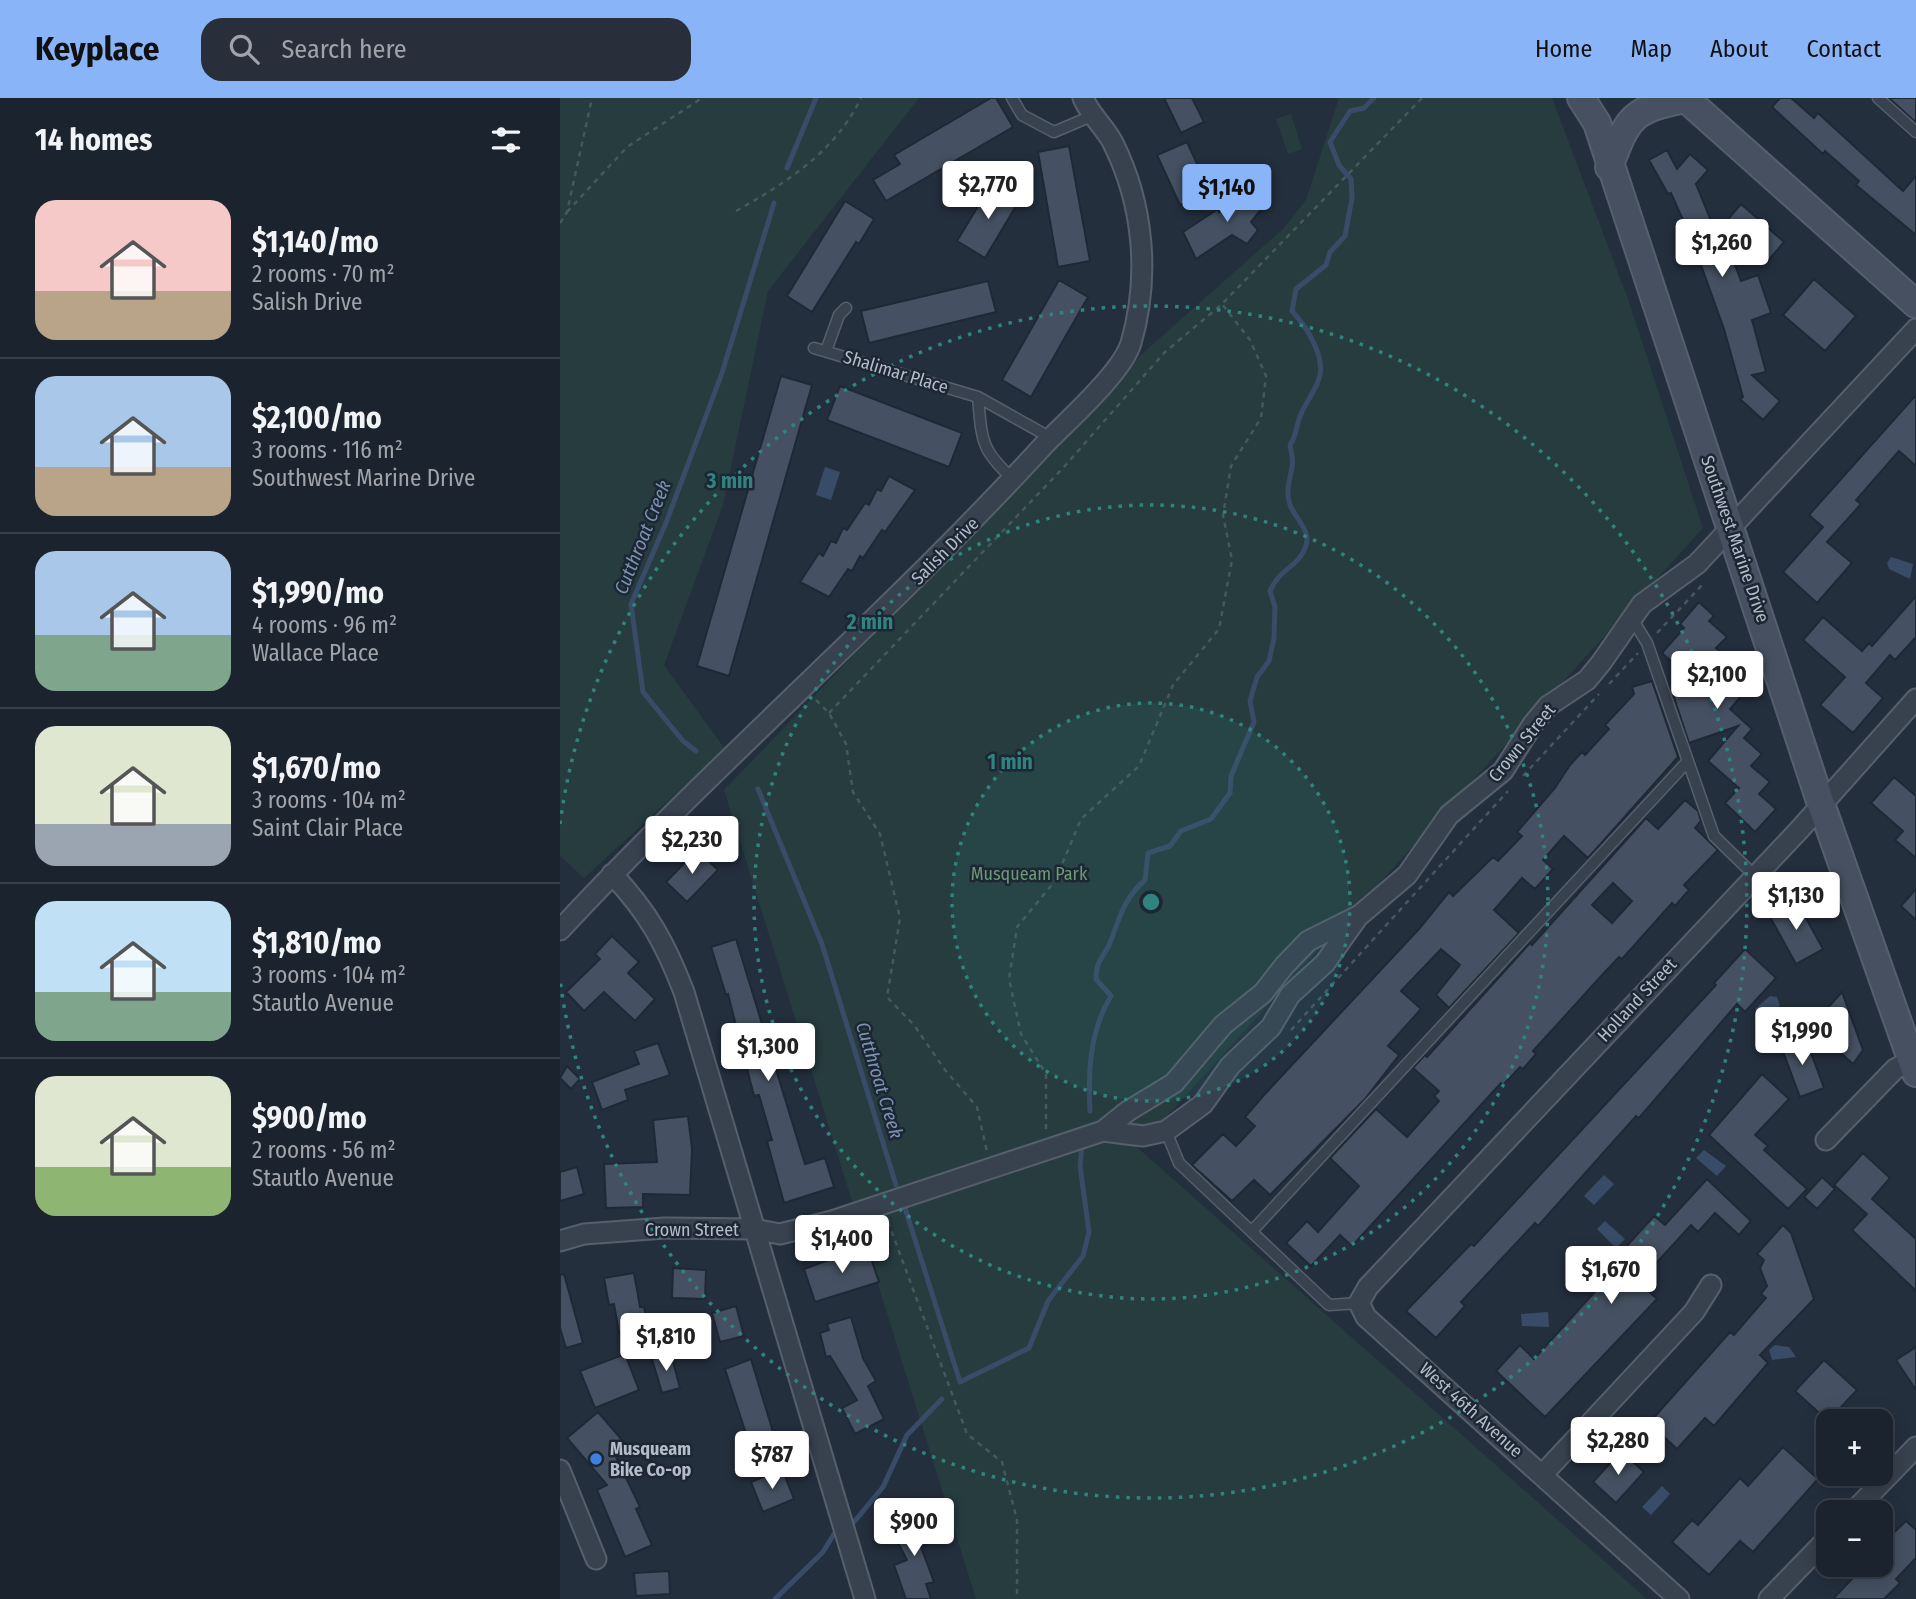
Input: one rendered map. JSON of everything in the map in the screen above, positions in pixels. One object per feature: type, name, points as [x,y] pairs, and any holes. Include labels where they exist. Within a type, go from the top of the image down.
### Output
[{"type":"main road","name":"Southwest Marine Drive","points":[[1581,98],[1597,111],[1609,167],[1732,527],[1821,804],[1915,1064]]},
{"type":"main road","points":[[1609,167],[1623,130],[1635,114],[1654,105],[1686,99],[1916,304]]},
{"type":"street","name":"Salish Drive","points":[[560,930],[612,874],[805,689],[1013,479],[1107,380],[1130,346],[1142,284],[1142,243],[1133,193],[1113,141],[1083,98]]},
{"type":"street","name":"Crown Street","points":[[1103,1131],[1143,1136],[1166,1131],[1203,1104],[1230,1066],[1271,1027],[1290,996],[1325,963],[1360,915],[1407,875],[1449,815],[1503,771],[1548,706],[1587,680],[1642,604],[1697,564],[1916,329]]},
{"type":"street","name":"Holland Street","points":[[1359,1303],[1368,1287],[1916,699]]},
{"type":"street","points":[[612,874],[665,942],[684,992],[865,1599]]},
{"type":"street","name":"Crown Street","points":[[560,1241],[584,1234],[665,1228],[753,1230],[780,1234],[832,1221],[1103,1131],[1128,1111],[1174,1083],[1223,1025],[1263,993],[1284,965],[1308,941],[1360,915]]},
{"type":"street","points":[[1826,1140],[1895,1069],[1915,1064]]},
{"type":"street","points":[[1543,1474],[1694,1312],[1712,1285]]},
{"type":"street","name":"West 46th Avenue","points":[[1359,1303],[1366,1317],[1679,1599]]},
{"type":"street","points":[[1865,1500],[1916,1447]]},
{"type":"street","points":[[560,1470],[596,1559]]},
{"type":"street","points":[[1769,1599],[1816,1550]]},
{"type":"lane","points":[[1012,98],[1022,116],[1054,132],[1094,115]]},
{"type":"lane","points":[[1878,98],[1916,132]]},
{"type":"lane","points":[[826,351],[839,315],[846,308]]},
{"type":"lane","name":"Shalimar Place","points":[[814,348],[978,397],[1051,438]]},
{"type":"lane","points":[[978,397],[982,437],[988,455],[1013,479]]},
{"type":"lane","points":[[1631,617],[1647,643],[1714,836],[1754,875]]},
{"type":"lane","points":[[1252,1231],[1688,761]]},
{"type":"lane","points":[[1166,1131],[1180,1163],[1329,1305],[1359,1303]]},
{"type":"path","points":[[567,212],[592,98]]},
{"type":"path","points":[[560,223],[627,147],[702,98]]},
{"type":"path","points":[[736,211],[794,178],[822,152],[861,98]]},
{"type":"path","points":[[829,713],[1063,468],[1164,353],[1222,304],[1422,98]]},
{"type":"path","points":[[1044,1150],[1048,1107],[1046,1074],[1021,1034],[1009,979],[1017,927],[1055,881],[1081,819],[1139,766],[1173,685],[1219,629],[1232,561],[1223,515],[1231,466],[1261,418],[1266,376],[1250,340],[1222,304]]},
{"type":"path","points":[[1287,1034],[1710,576]]},
{"type":"path","points":[[805,689],[829,713],[846,744],[853,792],[880,834],[900,918],[887,997],[914,1026],[945,1070],[977,1107],[988,1154]]},
{"type":"path","points":[[881,1204],[967,1434],[1002,1462],[1017,1520],[1017,1599]]},
{"type":"green space","points":[[560,98],[919,98],[768,291],[723,505],[664,665],[725,749],[584,878],[560,856]]},
{"type":"green space","name":"Musqueam Park","points":[[1339,98],[1552,98],[1628,299],[1703,528],[1138,1148],[1647,1599],[976,1599],[724,790],[1145,351],[1283,229],[1306,200]]},
{"type":"green space","points":[[1291,114],[1302,149],[1288,154],[1276,119]]},
{"type":"water","points":[[825,467],[840,472],[831,500],[816,495]]},
{"type":"water","points":[[1891,557],[1913,564],[1910,579],[1889,569],[1887,563]]},
{"type":"water","points":[[1770,996],[1777,997],[1780,1006],[1759,1017],[1755,1009]]},
{"type":"water","points":[[1704,1150],[1726,1166],[1717,1176],[1696,1158]]},
{"type":"water","points":[[1604,1175],[1614,1184],[1594,1205],[1584,1196]]},
{"type":"water","points":[[1605,1221],[1625,1239],[1616,1248],[1597,1229]]},
{"type":"water","points":[[1548,1312],[1549,1327],[1522,1326],[1521,1314]]},
{"type":"water","points":[[1775,1345],[1789,1347],[1796,1357],[1772,1360],[1769,1350]]},
{"type":"water","points":[[1662,1486],[1670,1494],[1651,1515],[1642,1507]]},
{"type":"building","points":[[991,98],[996,98],[1013,127],[886,201],[873,180],[900,164],[894,155]]},
{"type":"building","points":[[1164,98],[1192,98],[1204,122],[1181,133]]},
{"type":"building","points":[[1780,98],[1791,98],[1814,118],[1818,113],[1903,191],[1916,176],[1916,235],[1856,185],[1859,181],[1825,151],[1823,154],[1772,107]]},
{"type":"building","points":[[1889,98],[1916,98],[1916,122],[1912,119]]},
{"type":"building","points":[[1187,142],[1210,192],[1180,205],[1157,155]]},
{"type":"building","points":[[1069,146],[1090,261],[1058,267],[1038,152]]},
{"type":"building","points":[[1667,150],[1677,169],[1690,154],[1708,170],[1696,184],[1716,233],[1721,227],[1741,281],[1758,275],[1771,313],[1752,320],[1766,372],[1752,375],[1780,401],[1763,420],[1740,399],[1743,397],[1724,329],[1692,240],[1671,193],[1668,194],[1649,160]]},
{"type":"building","points":[[991,185],[1019,201],[985,258],[957,241]]},
{"type":"building","points":[[1251,187],[1268,201],[1251,222],[1258,230],[1247,244],[1232,235],[1196,259],[1183,232],[1218,209],[1219,212]]},
{"type":"building","points":[[845,201],[874,219],[859,244],[856,242],[812,312],[787,296]]},
{"type":"building","points":[[1741,204],[1784,242],[1767,262],[1724,224]]},
{"type":"building","points":[[1814,279],[1856,316],[1825,351],[1783,315]]},
{"type":"building","points":[[1059,280],[1088,297],[1031,397],[1002,380]]},
{"type":"building","points":[[988,281],[996,312],[869,343],[861,311]]},
{"type":"building","points":[[781,376],[812,385],[729,676],[697,666]]},
{"type":"building","points":[[840,386],[962,433],[949,467],[827,420]]},
{"type":"building","points":[[1916,395],[1916,466],[1899,451],[1856,500],[1861,504],[1827,542],[1852,563],[1817,603],[1783,572],[1823,527],[1809,515]]},
{"type":"building","points":[[889,476],[915,490],[885,532],[882,530],[863,558],[860,556],[852,571],[848,569],[829,597],[800,582],[819,553],[823,556],[831,541],[836,543],[843,528],[847,530],[865,503],[869,505],[877,489],[881,491]]},
{"type":"building","points":[[1916,596],[1916,637],[1895,660],[1890,655],[1866,683],[1883,698],[1853,733],[1820,705],[1845,677],[1803,640],[1823,617],[1862,651],[1869,643],[1872,646]]},
{"type":"building","points":[[1699,602],[1714,616],[1709,621],[1727,637],[1716,648],[1738,667],[1726,679],[1743,694],[1730,709],[1752,729],[1744,738],[1762,754],[1751,766],[1770,782],[1759,794],[1776,809],[1755,832],[1725,803],[1739,788],[1708,761],[1738,726],[1689,743],[1670,685],[1682,671],[1662,653],[1684,628],[1680,624]]},
{"type":"building","points":[[1652,681],[1678,757],[1588,858],[1564,836],[1543,860],[1553,869],[1535,889],[1522,878],[1494,910],[1519,933],[1449,1008],[1436,995],[1460,965],[1441,949],[1401,991],[1421,1009],[1388,1046],[1399,1055],[1365,1099],[1270,1195],[1254,1180],[1232,1201],[1192,1165],[1223,1134],[1236,1146],[1255,1126],[1245,1117],[1264,1095],[1419,929],[1449,892],[1453,896],[1493,857],[1498,861],[1522,836],[1517,832],[1555,788],[1570,765],[1582,752],[1585,755],[1609,729],[1605,725],[1634,694],[1632,687]]},
{"type":"building","points":[[1894,777],[1916,796],[1916,858],[1895,840],[1903,831],[1871,803]]},
{"type":"building","points":[[1685,800],[1698,811],[1701,821],[1695,828],[1718,850],[1684,885],[1689,890],[1675,906],[1672,903],[1622,959],[1619,957],[1533,1051],[1536,1054],[1523,1069],[1520,1067],[1503,1085],[1501,1083],[1352,1246],[1340,1235],[1311,1266],[1286,1243],[1307,1221],[1318,1232],[1359,1186],[1330,1158],[1376,1109],[1407,1137],[1439,1101],[1434,1096],[1439,1091],[1413,1068],[1425,1055],[1427,1057],[1530,943],[1532,945],[1646,818],[1658,829]],"holes":[[[1613,883],[1632,901],[1612,923],[1592,905]]]},
{"type":"building","points":[[697,850],[718,870],[687,902],[666,882]]},
{"type":"building","points":[[1916,889],[1916,920],[1901,906]]},
{"type":"building","points":[[1796,900],[1823,949],[1796,964],[1769,915]]},
{"type":"building","points":[[612,936],[639,962],[628,973],[655,999],[635,1021],[604,992],[584,1011],[566,992],[600,959],[595,954]]},
{"type":"building","points":[[736,939],[805,1164],[825,1158],[834,1187],[784,1203],[767,1141],[772,1140],[759,1095],[754,1096],[728,994],[726,995],[711,947]]},
{"type":"building","points":[[1745,949],[1776,978],[1745,1012],[1737,1004],[1639,1118],[1636,1116],[1538,1226],[1535,1223],[1461,1302],[1465,1306],[1436,1338],[1406,1311],[1471,1244],[1474,1246],[1716,985],[1714,983]]},
{"type":"building","points":[[1842,992],[1863,1050],[1853,1064],[1830,1043],[1836,1037],[1823,1013]]},
{"type":"building","points":[[1805,1037],[1824,1088],[1800,1097],[1781,1046]]},
{"type":"building","points":[[658,1043],[670,1075],[625,1090],[628,1100],[602,1110],[592,1082],[639,1064],[634,1051]]},
{"type":"building","points":[[567,1066],[580,1079],[571,1089],[560,1078]]},
{"type":"building","points":[[1762,1074],[1789,1099],[1755,1135],[1768,1146],[1764,1150],[1807,1189],[1788,1209],[1709,1135]]},
{"type":"building","points":[[688,1116],[692,1149],[690,1195],[643,1194],[643,1207],[606,1208],[604,1164],[657,1162],[653,1120]]},
{"type":"building","points":[[1863,1153],[1890,1178],[1872,1199],[1916,1239],[1916,1291],[1852,1230],[1867,1214],[1834,1185]]},
{"type":"building","points":[[577,1167],[584,1194],[560,1201],[560,1172]]},
{"type":"building","points":[[1822,1177],[1835,1189],[1817,1209],[1804,1197]]},
{"type":"building","points":[[1707,1179],[1751,1221],[1739,1235],[1715,1213],[1698,1232],[1691,1225],[1639,1282],[1657,1299],[1545,1417],[1496,1371],[1520,1345],[1534,1359],[1630,1253],[1624,1249],[1654,1216],[1665,1225]]},
{"type":"building","points":[[1783,1225],[1791,1233],[1814,1299],[1760,1355],[1768,1363],[1714,1426],[1705,1418],[1677,1449],[1649,1423],[1730,1332],[1734,1335],[1766,1298],[1761,1294],[1767,1286],[1760,1268],[1764,1260],[1757,1254]]},
{"type":"building","points":[[867,1246],[879,1282],[815,1302],[804,1269]]},
{"type":"building","points":[[673,1268],[706,1270],[705,1299],[672,1298]]},
{"type":"building","points":[[634,1273],[640,1307],[644,1307],[648,1325],[619,1333],[614,1304],[609,1305],[604,1278]]},
{"type":"building","points":[[564,1274],[583,1343],[566,1348],[560,1328],[560,1275]]},
{"type":"building","points":[[736,1306],[744,1336],[720,1342],[712,1313]]},
{"type":"building","points":[[851,1317],[863,1358],[876,1381],[868,1386],[884,1419],[855,1434],[842,1408],[857,1400],[830,1356],[826,1357],[820,1333],[829,1330],[827,1324]]},
{"type":"building","points":[[1916,1347],[1916,1390],[1896,1360]]},
{"type":"building","points":[[625,1354],[639,1390],[595,1408],[580,1371]]},
{"type":"building","points":[[671,1354],[680,1388],[662,1393],[652,1359]]},
{"type":"building","points":[[751,1359],[776,1442],[751,1449],[725,1369]]},
{"type":"building","points":[[1824,1360],[1857,1390],[1839,1409],[1816,1410],[1795,1391]]},
{"type":"building","points":[[598,1412],[628,1447],[616,1457],[640,1507],[636,1509],[652,1545],[625,1557],[597,1490],[607,1485],[567,1438]]},
{"type":"building","points":[[1783,1447],[1816,1477],[1816,1481],[1753,1552],[1740,1541],[1709,1575],[1672,1542],[1692,1520],[1698,1525],[1740,1478],[1748,1486]]},
{"type":"building","points":[[1621,1451],[1644,1472],[1616,1503],[1593,1482]]},
{"type":"building","points":[[782,1469],[794,1499],[763,1512],[751,1482]]},
{"type":"building","points":[[921,1514],[935,1540],[921,1547],[934,1582],[926,1584],[931,1599],[906,1599],[894,1565],[907,1560],[891,1529]]},
{"type":"building","points":[[1906,1521],[1916,1530],[1916,1558],[1896,1579],[1900,1583],[1884,1599],[1833,1599],[1854,1577],[1893,1577],[1893,1533]]},
{"type":"building","points":[[669,1571],[670,1594],[636,1596],[634,1573]]},
{"type":"waterway","name":"Cutthroat Creek","points":[[787,168],[816,98]]},
{"type":"waterway","points":[[1090,1111],[1092,1051],[1099,1023],[1111,996],[1096,979],[1099,963],[1127,902],[1145,880],[1148,853],[1170,846],[1181,831],[1211,819],[1230,793],[1231,776],[1254,722],[1250,701],[1257,677],[1269,661],[1274,638],[1275,607],[1270,591],[1306,547],[1304,528],[1290,505],[1288,495],[1293,462],[1290,445],[1301,414],[1319,380],[1321,367],[1313,341],[1292,311],[1296,289],[1326,265],[1330,252],[1345,236],[1352,198],[1351,179],[1339,165],[1330,142],[1350,111],[1364,108],[1374,98]]},
{"type":"waterway","name":"Cutthroat Creek","points":[[696,751],[683,741],[643,692],[631,604],[666,523],[722,373],[774,203]]},
{"type":"waterway","name":"Cutthroat Creek","points":[[758,789],[822,944],[896,1185]]},
{"type":"waterway","points":[[905,1208],[960,1382],[1029,1348],[1048,1301],[1083,1256],[1089,1232],[1080,1166],[1082,1145]]},
{"type":"waterway","points":[[775,1599],[823,1552],[834,1534],[854,1522],[883,1487],[907,1435],[942,1399]]},
{"type":"place","name":"Musqueam Bike Co-op","points":[[596,1459]]}]
